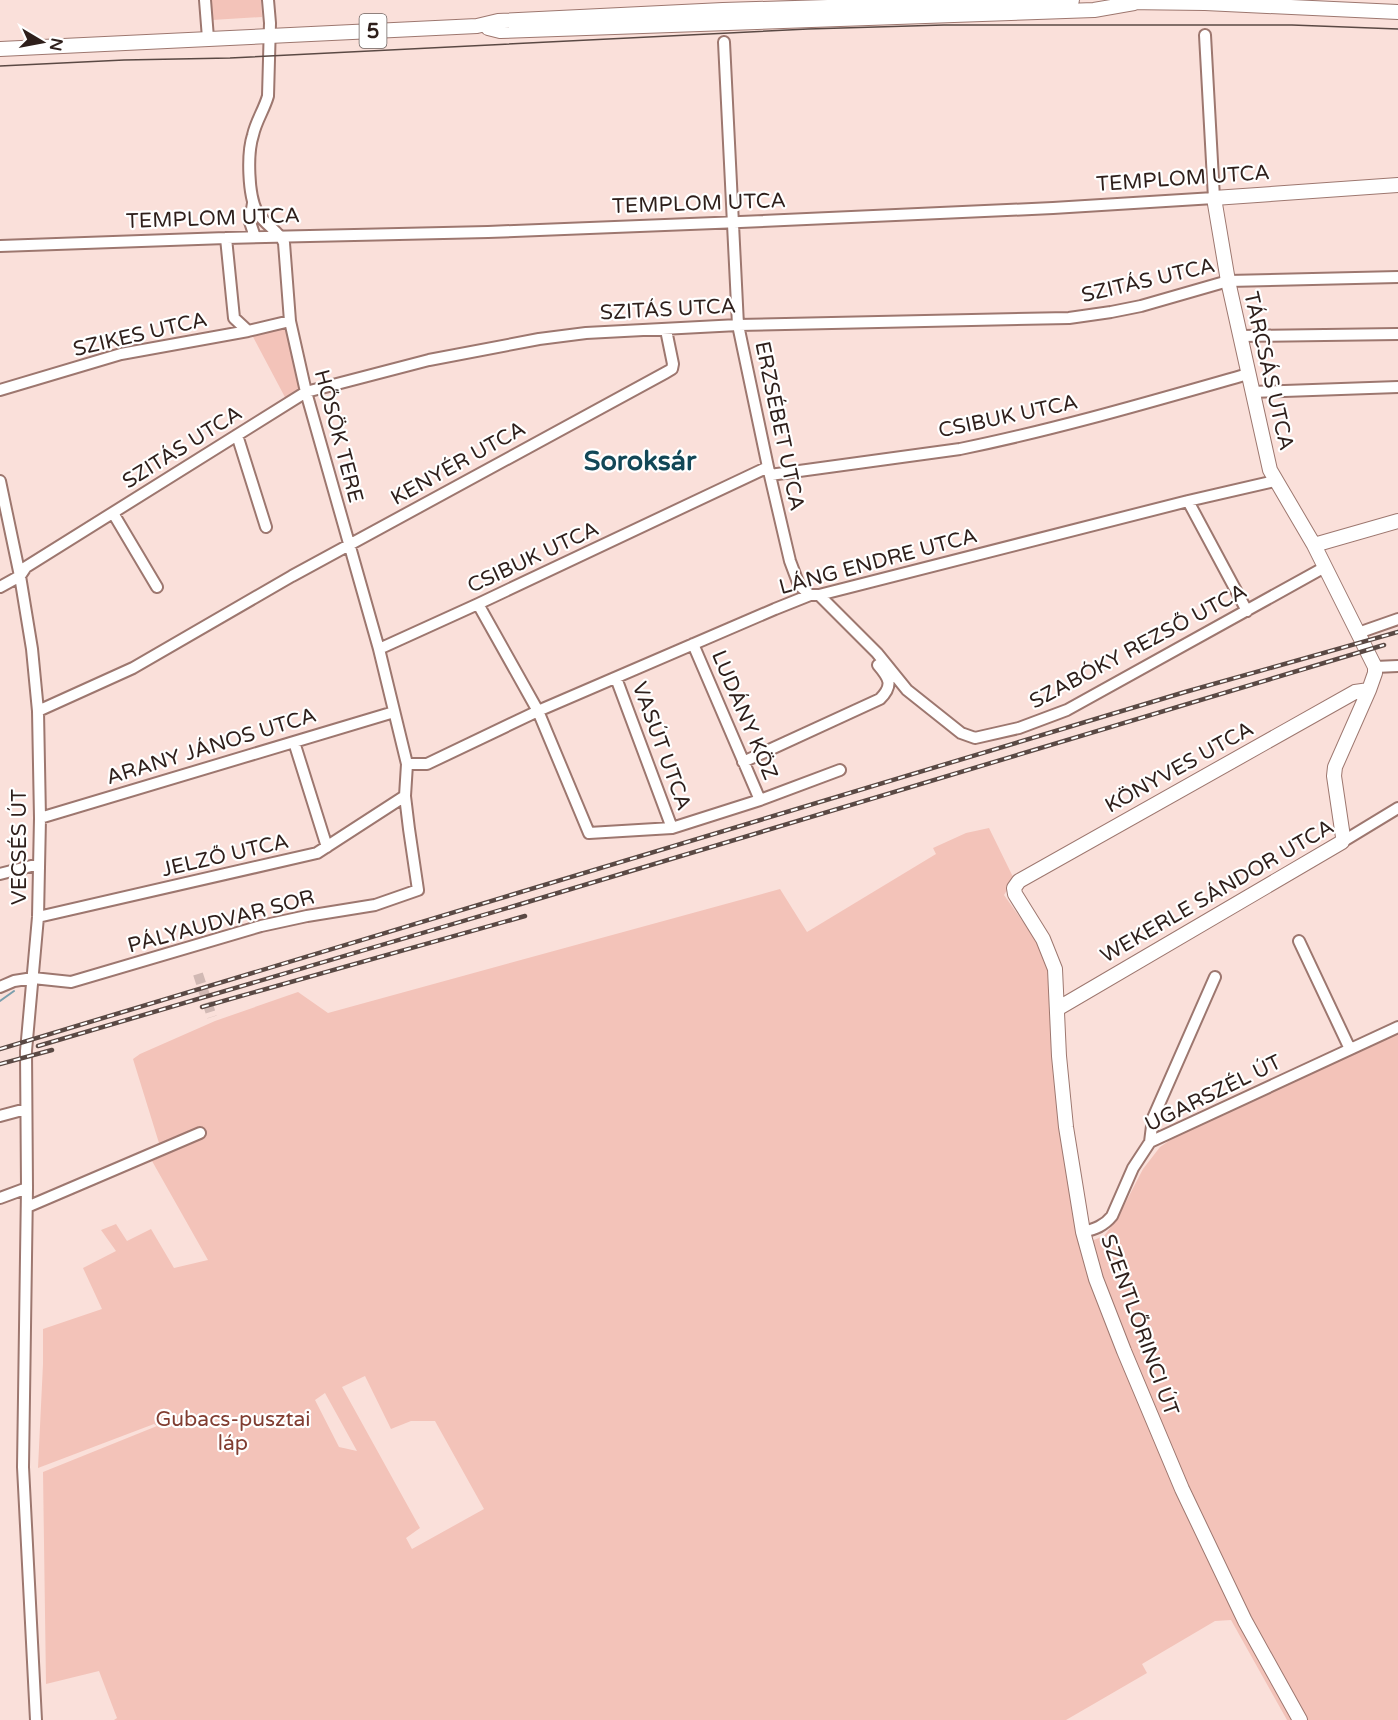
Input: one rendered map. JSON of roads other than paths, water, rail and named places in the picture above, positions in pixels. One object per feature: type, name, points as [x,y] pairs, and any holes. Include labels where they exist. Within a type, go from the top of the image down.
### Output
[{"type":"main road","name":"5","points":[[0,49],[477,26],[500,31],[723,11],[1072,0]]},
{"type":"main road","name":"5","points":[[1102,0],[1134,3],[1205,2],[1398,12]]},
{"type":"main road","name":"5","points":[[723,11],[1094,10],[1134,3]]},
{"type":"main road","points":[[0,39],[49,46]]},
{"type":"main road","points":[[0,56],[49,46]]},
{"type":"main road","name":"TEMPLOM UTCA","points":[[1214,198],[1398,185]]},
{"type":"main road","name":"TÁRCSÁS UTCA","points":[[1214,198],[1228,281],[1270,470],[1314,545],[1375,667]]},
{"type":"main road","points":[[1314,545],[1398,522]]},
{"type":"main road","points":[[1341,842],[1343,837],[1334,776],[1335,767],[1369,690],[1375,667]]},
{"type":"main road","name":"KÖNYVES UTCA","points":[[1014,888],[1019,881],[1355,692],[1369,690]]},
{"type":"main road","name":"WEKERLE SÁNDOR UTCA","points":[[1057,1009],[1341,842]]},
{"type":"main road","name":"SZENTLŐRINCI ÚT","points":[[1014,888],[1015,894],[1043,939],[1055,969],[1066,1128],[1083,1232],[1096,1279],[1182,1489],[1245,1621],[1300,1720]]},
{"type":"street","points":[[205,0],[208,38]]},
{"type":"street","points":[[255,237],[250,222],[253,203],[249,153],[253,133],[268,96],[268,0]]},
{"type":"street","name":"TÁRCSÁS UTCA","points":[[1205,35],[1214,198]]},
{"type":"street","name":"ERZSÉBET UTCA","points":[[724,42],[738,325],[790,561],[799,585],[850,625],[877,653],[907,690],[961,733]]},
{"type":"street","name":"TEMPLOM UTCA","points":[[0,246],[734,223],[1214,198]]},
{"type":"street","points":[[253,203],[263,222],[282,238]]},
{"type":"street","points":[[226,238],[234,318],[248,331]]},
{"type":"street","name":"HŐSÖK TERE","points":[[282,238],[290,321],[306,392],[379,649],[406,764],[405,796],[418,890]]},
{"type":"street","name":"SZITÁS UTCA","points":[[0,587],[20,576],[26,567],[306,392],[429,360],[539,339],[586,333],[738,325],[1069,318],[1141,306],[1228,281],[1398,277]]},
{"type":"street","name":"SZIKES UTCA","points":[[0,390],[121,354],[290,321]]},
{"type":"street","name":"KENYÉR UTCA","points":[[38,711],[133,668],[349,545],[669,371],[673,364],[666,330]]},
{"type":"street","points":[[1241,336],[1398,334]]},
{"type":"street","name":"CSIBUK UTCA","points":[[379,649],[769,471],[960,449],[990,443],[1065,425],[1248,374]]},
{"type":"street","points":[[1252,392],[1398,387]]},
{"type":"street","points":[[237,435],[266,527]]},
{"type":"street","name":"VECSÉS ÚT","points":[[0,481],[20,576],[32,649],[38,711],[40,818],[38,917],[26,1051],[27,1206],[23,1467],[36,1720]]},
{"type":"street","name":"LÁNG ENDRE UTCA","points":[[406,764],[427,764],[538,711],[814,595],[1275,481]]},
{"type":"street","points":[[1188,501],[1247,611]]},
{"type":"street","points":[[112,513],[157,587]]},
{"type":"street","name":"SZABÓKY REZSŐ UTCA","points":[[961,733],[975,738],[1019,728],[1061,713],[1325,567]]},
{"type":"street","points":[[478,604],[538,711],[589,833],[672,828],[760,800],[840,770]]},
{"type":"street","points":[[1358,633],[1398,619]]},
{"type":"street","points":[[743,762],[880,699],[886,693],[889,686],[887,678],[852,635],[850,625]]},
{"type":"street","name":"LUDÁNY KÖZ","points":[[693,644],[760,800]]},
{"type":"street","points":[[1375,667],[1398,666]]},
{"type":"street","name":"VASÚT UTCA","points":[[616,678],[672,828]]},
{"type":"street","name":"ARANY JÁNOS UTCA","points":[[40,818],[394,712]]},
{"type":"street","points":[[294,742],[327,848]]},
{"type":"street","name":"JELZŐ UTCA","points":[[38,917],[318,853],[405,796]]},
{"type":"street","name":"WEKERLE SÁNDOR UTCA","points":[[1341,842],[1398,808]]},
{"type":"street","points":[[0,874],[39,864]]},
{"type":"street","name":"PÁLYAUDVAR SOR","points":[[33,978],[71,982],[261,926],[375,905],[418,890]]},
{"type":"street","points":[[1299,941],[1350,1048]]},
{"type":"street","points":[[1150,1142],[1153,1118],[1215,977]]},
{"type":"street","points":[[0,987],[14,981],[33,978]]},
{"type":"street","name":"UGARSZÉL ÚT","points":[[1083,1232],[1098,1228],[1112,1216],[1133,1168],[1150,1142],[1398,1027]]},
{"type":"street","points":[[0,1116],[26,1109]]},
{"type":"street","points":[[27,1206],[200,1133]]},
{"type":"street","points":[[0,1198],[27,1188]]},
{"type":"waterway","points":[[0,1001],[14,991]]},
{"type":"tunnel","points":[[198,974],[212,1017]]},
{"type":"tram line","points":[[0,66],[230,58],[808,29],[944,25],[1292,25],[1398,29]]},
{"type":"railway","points":[[0,1049],[1185,692],[1398,632]]},
{"type":"railway","points":[[38,1046],[521,904],[1384,645]]},
{"type":"railway","points":[[202,1007],[525,916]]},
{"type":"railway","points":[[0,1064],[52,1050]]},
{"type":"district","name":"Soroksár","points":[[640,461]]},
{"type":"park label","name":"Gubacs-pusztai láp","points":[[233,1431]]}]
